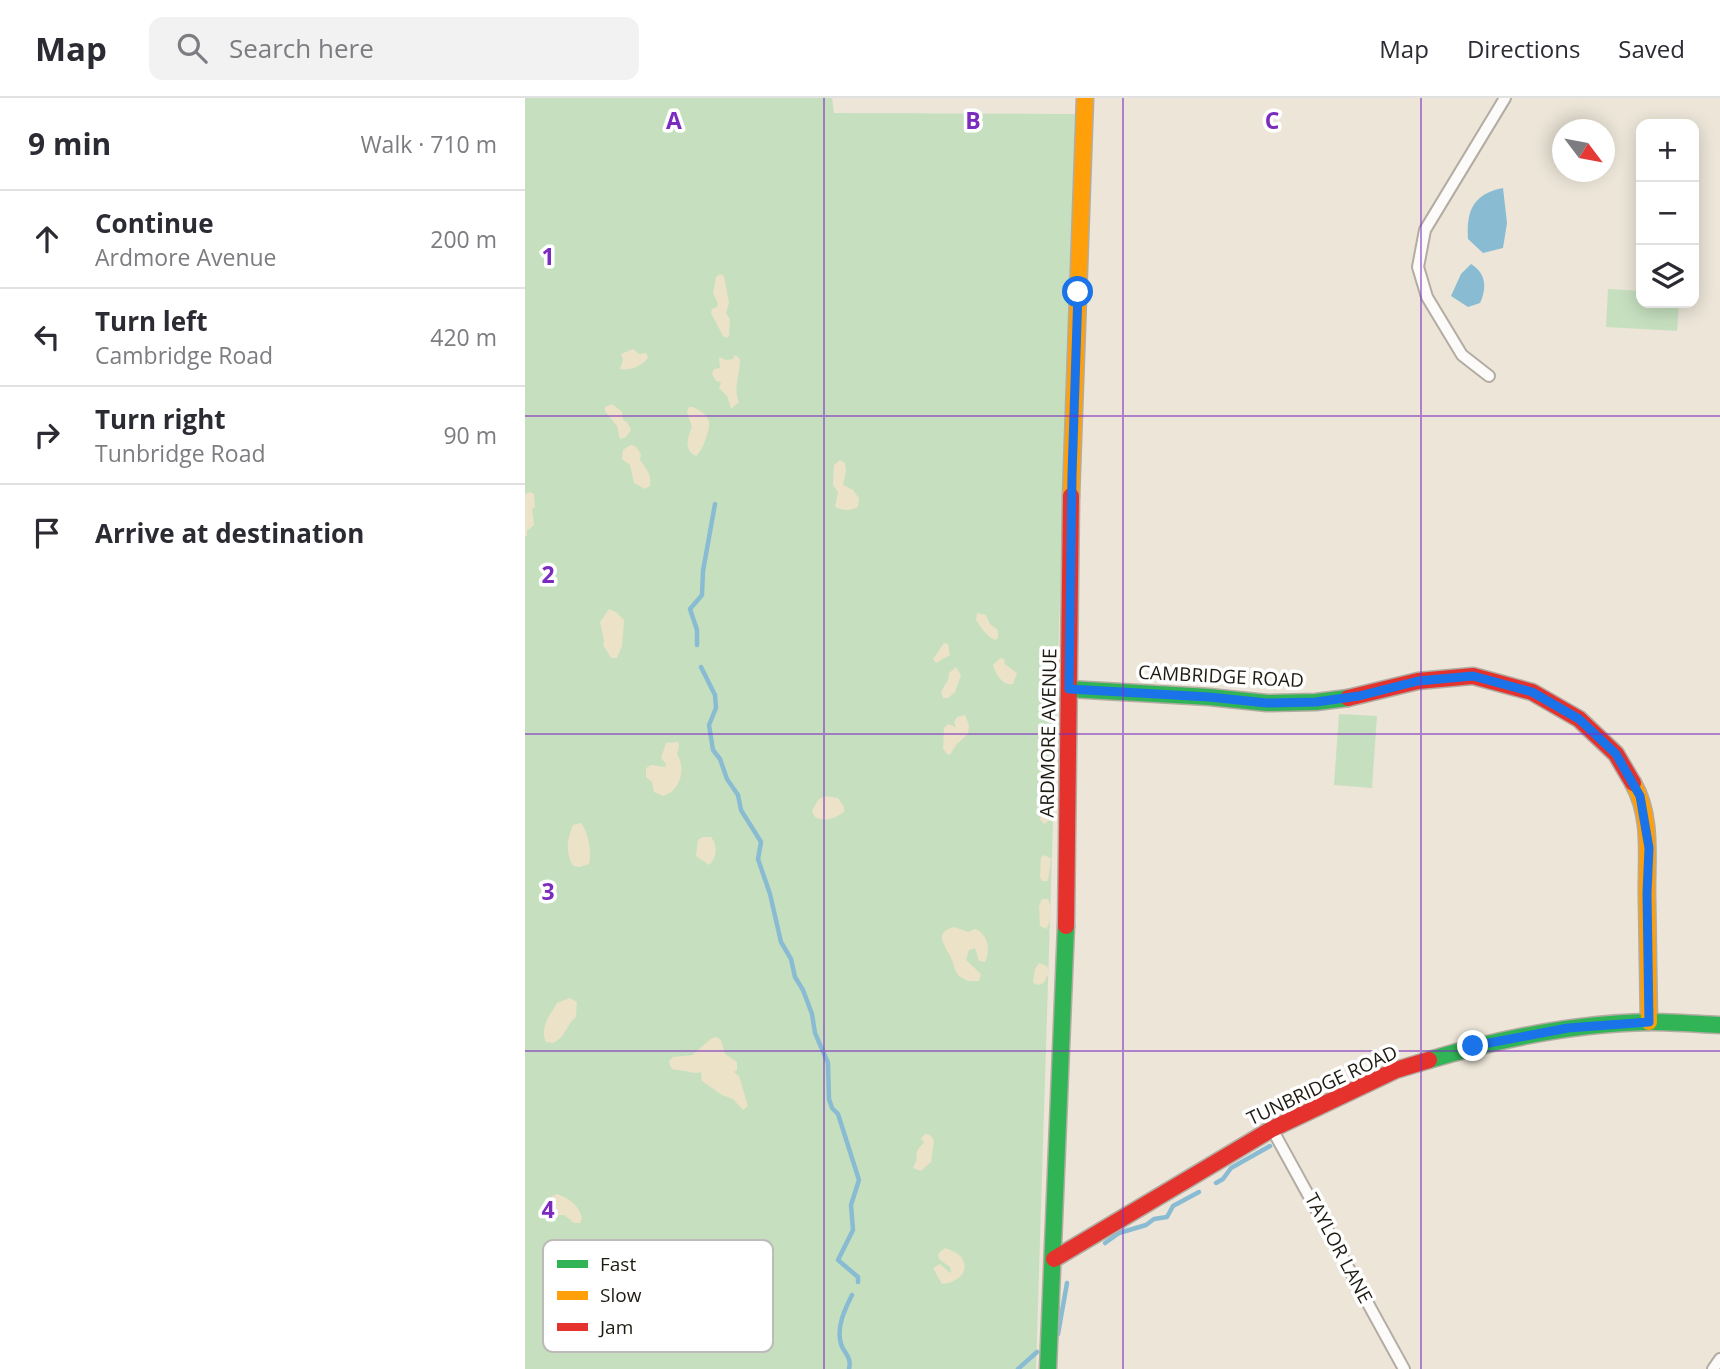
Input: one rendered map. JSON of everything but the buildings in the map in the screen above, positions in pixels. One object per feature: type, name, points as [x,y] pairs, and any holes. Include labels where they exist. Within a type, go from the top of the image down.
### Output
[{"type":"street","name":"ARDMORE AVENUE","points":[[1048,1369],[1066,963],[1075,375],[1085,98]]},
{"type":"street","points":[[1489,376],[1462,355],[1427,297],[1418,267],[1425,230],[1505,98]]},
{"type":"street","name":"CAMBRIDGE ROAD","points":[[1069,689],[1267,703],[1316,702],[1359,696],[1418,681],[1473,676],[1532,692],[1579,719],[1616,754],[1640,796],[1649,848],[1649,1022]]},
{"type":"street","name":"TUNBRIDGE ROAD","points":[[1053,1259],[1272,1129],[1395,1070],[1473,1046],[1568,1028],[1649,1022],[1720,1025]]},
{"type":"street","name":"TAYLOR LANE","points":[[1272,1129],[1404,1369]]},
{"type":"street","points":[[1713,1369],[1720,1359]]},
{"type":"green space","points":[[525,98],[832,98],[834,113],[1075,114],[1036,1369],[525,1369]]},
{"type":"green space","points":[[1608,289],[1636,291],[1636,308],[1679,308],[1677,331],[1606,327]]},
{"type":"green space","points":[[1339,714],[1377,716],[1372,788],[1334,785]]},
{"type":"sand","points":[[720,274],[724,276],[729,303],[726,313],[730,319],[727,338],[723,336],[711,313],[718,303],[713,294],[716,277]]},
{"type":"sand","points":[[633,349],[639,354],[646,353],[648,357],[636,367],[620,369],[623,360],[621,354]]},
{"type":"sand","points":[[735,355],[740,359],[737,386],[739,402],[731,409],[727,396],[719,388],[721,382],[716,381],[712,374],[714,369],[720,368],[719,357],[726,360],[733,359]]},
{"type":"sand","points":[[612,404],[622,412],[623,420],[631,430],[626,437],[620,439],[617,426],[605,411],[605,407]]},
{"type":"sand","points":[[689,407],[702,412],[709,421],[704,443],[696,456],[688,447],[692,427],[687,412]]},
{"type":"sand","points":[[630,445],[635,446],[641,454],[640,460],[649,475],[650,486],[645,489],[634,483],[630,465],[622,459],[623,450]]},
{"type":"sand","points":[[840,460],[845,463],[846,471],[843,485],[853,490],[859,498],[858,507],[852,509],[835,507],[838,492],[833,485],[834,465]]},
{"type":"sand","points":[[525,494],[534,494],[534,525],[525,537]]},
{"type":"sand","points":[[609,609],[624,620],[622,646],[617,658],[611,658],[603,645],[600,622]]},
{"type":"sand","points":[[977,613],[986,615],[990,624],[998,630],[998,638],[995,640],[984,631],[976,620]]},
{"type":"sand","points":[[944,643],[948,644],[950,655],[936,663],[933,659]]},
{"type":"sand","points":[[1000,658],[1017,673],[1013,684],[1000,679],[996,672],[993,665]]},
{"type":"sand","points":[[956,667],[961,675],[955,692],[948,698],[943,698],[941,692],[949,673]]},
{"type":"sand","points":[[965,715],[969,725],[968,734],[950,755],[947,754],[943,749],[944,728],[948,724],[956,727],[954,722],[957,717]]},
{"type":"sand","points":[[678,742],[680,778],[674,789],[663,796],[654,792],[652,782],[646,777],[646,768],[651,765],[665,767],[666,764],[661,758],[666,743]]},
{"type":"sand","points":[[824,796],[838,798],[844,812],[826,820],[815,817],[812,811],[818,800]]},
{"type":"sand","points":[[1043,802],[1050,808],[1050,820],[1044,824],[1040,819]]},
{"type":"sand","points":[[581,823],[590,854],[589,864],[580,867],[573,866],[568,846],[573,825]]},
{"type":"sand","points":[[711,837],[716,848],[709,865],[696,856],[698,840]]},
{"type":"sand","points":[[1045,855],[1051,859],[1048,881],[1042,881],[1041,857]]},
{"type":"sand","points":[[1042,899],[1048,899],[1050,907],[1050,919],[1046,929],[1040,926],[1039,906]]},
{"type":"sand","points":[[954,927],[968,932],[975,929],[985,938],[988,948],[985,962],[979,961],[975,948],[969,950],[966,960],[981,974],[979,981],[968,981],[959,976],[956,970],[942,937],[943,933]]},
{"type":"sand","points":[[1039,963],[1047,966],[1049,972],[1044,983],[1037,985],[1033,982]]},
{"type":"sand","points":[[570,998],[577,1002],[576,1017],[557,1040],[553,1043],[546,1042],[544,1032],[549,1017],[557,1003]]},
{"type":"sand","points":[[712,1038],[721,1040],[725,1054],[737,1062],[737,1070],[734,1072],[739,1076],[748,1106],[743,1110],[733,1099],[702,1081],[701,1072],[674,1070],[670,1065],[669,1061],[673,1057],[692,1055]]},
{"type":"sand","points":[[925,1134],[934,1140],[931,1162],[921,1171],[913,1168],[917,1150],[924,1143],[921,1138]]},
{"type":"sand","points":[[557,1194],[576,1206],[581,1213],[580,1223],[574,1223],[564,1215],[543,1216],[545,1200]]},
{"type":"sand","points":[[945,1248],[959,1255],[965,1267],[957,1279],[942,1284],[933,1268],[940,1264],[951,1272],[950,1267],[939,1259],[938,1254]]},
{"type":"water","points":[[1503,188],[1507,223],[1503,248],[1483,253],[1468,239],[1470,212],[1478,199]]},
{"type":"water","points":[[1471,264],[1482,276],[1484,292],[1480,303],[1468,307],[1451,296],[1461,274]]},
{"type":"waterway","points":[[697,645],[697,630],[690,609],[702,595],[703,571],[715,504]]},
{"type":"waterway","points":[[701,667],[715,695],[716,708],[709,725],[713,750],[738,795],[741,810],[761,842],[758,859],[770,894],[781,942],[791,959],[795,977],[812,1014],[815,1033],[828,1063],[829,1099],[838,1114],[859,1180],[851,1205],[853,1230],[838,1260],[858,1277],[858,1282]]},
{"type":"waterway","points":[[1216,1183],[1223,1179],[1231,1168],[1270,1146]]},
{"type":"waterway","points":[[1105,1243],[1119,1233],[1146,1225],[1154,1219],[1167,1217],[1173,1206],[1199,1192]]},
{"type":"waterway","points":[[1058,1334],[1067,1283]]},
{"type":"waterway","points":[[849,1369],[849,1358],[841,1344],[840,1331],[842,1318],[852,1295]]},
{"type":"waterway","points":[[1018,1369],[1037,1352]]},
{"type":"traffic: fast","points":[[1069,689],[1267,703],[1348,698]]},
{"type":"traffic: fast","points":[[1048,1369],[1066,926]]},
{"type":"traffic: fast","points":[[1429,1060],[1510,1039],[1594,1025],[1650,1022],[1720,1025]]},
{"type":"traffic: slow","points":[[1071,496],[1085,98]]},
{"type":"traffic: slow","points":[[1633,783],[1643,810],[1647,839],[1649,1022]]},
{"type":"traffic: jam","points":[[1066,926],[1071,496]]},
{"type":"traffic: jam","points":[[1348,698],[1418,681],[1473,676],[1532,692],[1579,719],[1616,754],[1633,783]]},
{"type":"traffic: jam","points":[[1054,1259],[1272,1129],[1396,1070],[1429,1060]]},
{"type":"route","points":[[1078,292],[1069,689],[1267,703],[1316,702],[1359,696],[1418,681],[1473,676],[1532,692],[1579,719],[1616,754],[1640,796],[1649,848],[1649,1022],[1568,1028],[1473,1046]]}]
